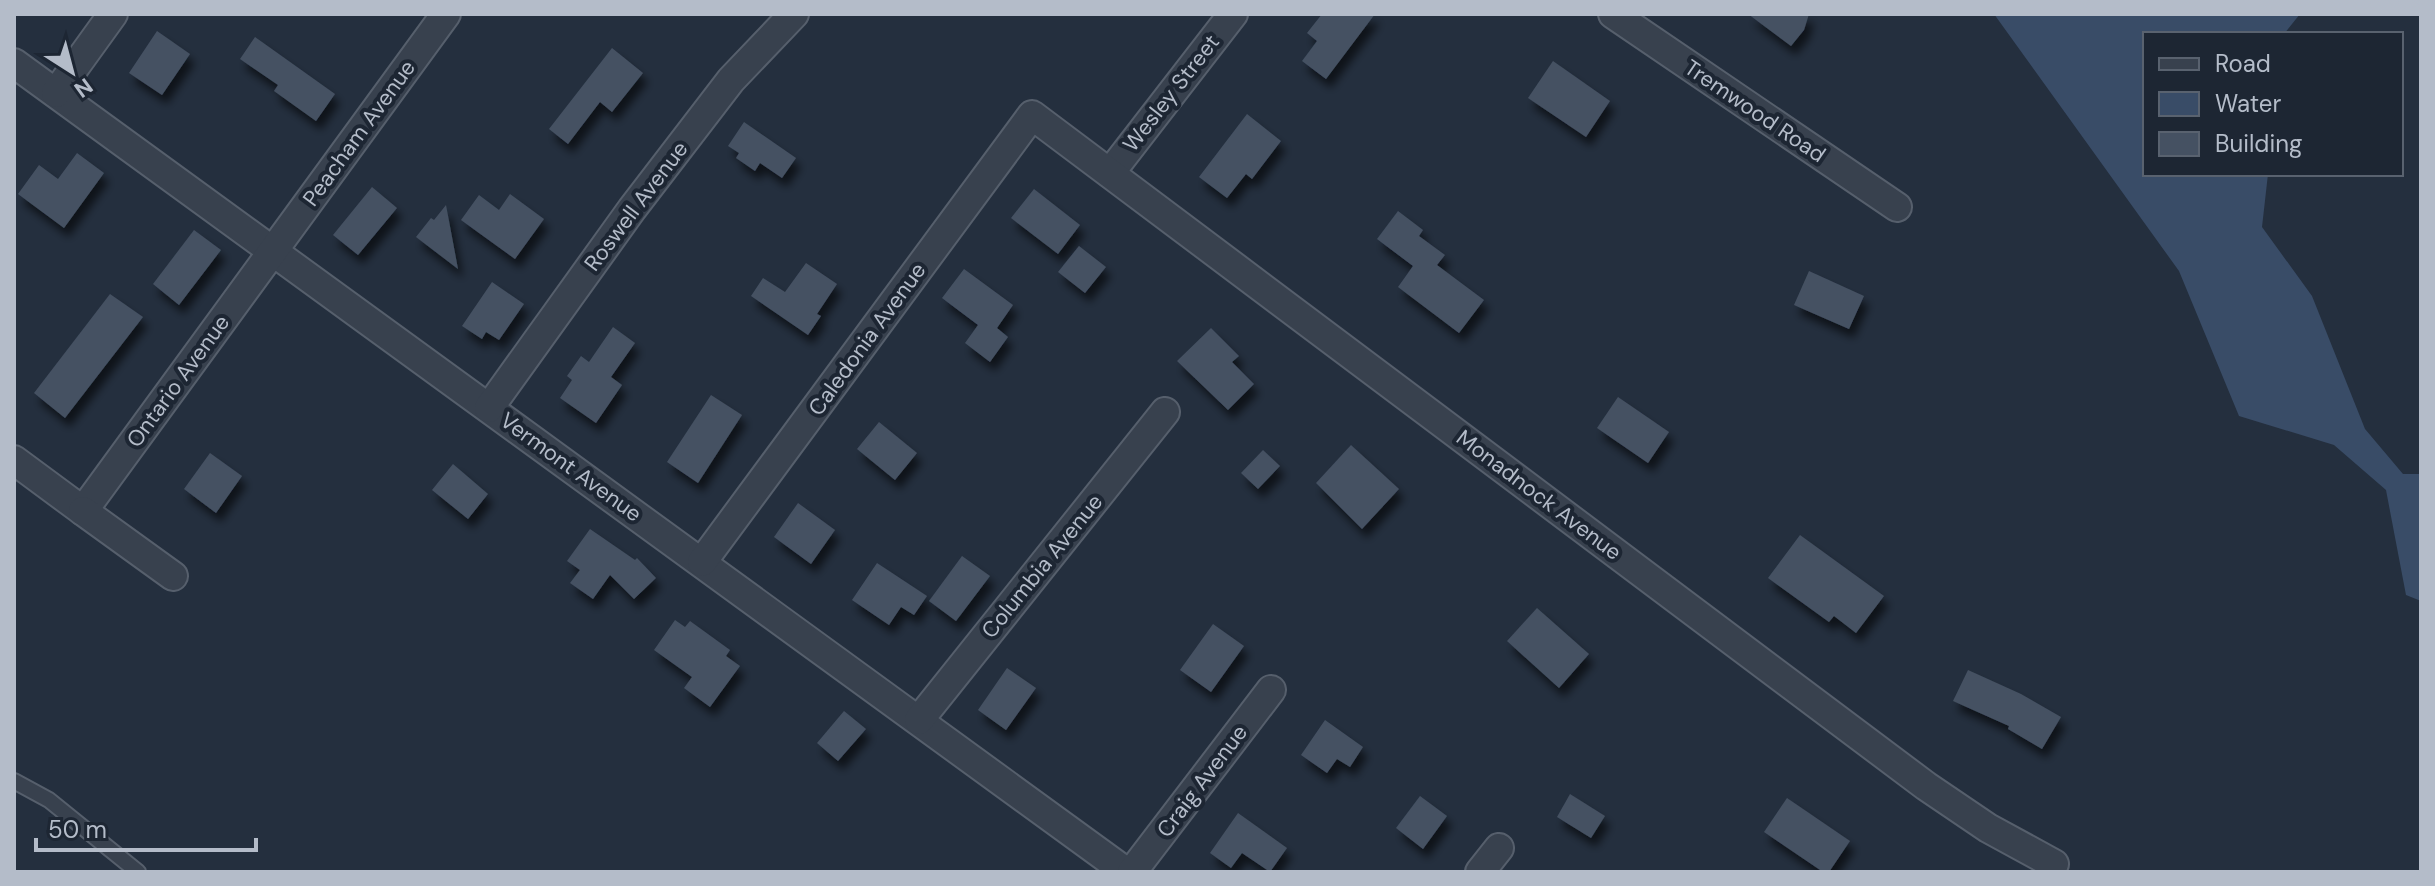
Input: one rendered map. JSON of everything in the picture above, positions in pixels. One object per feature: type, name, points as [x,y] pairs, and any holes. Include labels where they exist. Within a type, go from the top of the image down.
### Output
[{"type":"street","points":[[56,93],[113,14]]},
{"type":"street","name":"Peacham Avenue","points":[[273,251],[446,14]]},
{"type":"street","name":"Roswell Avenue","points":[[489,408],[632,209],[731,80],[794,14]]},
{"type":"street","name":"Wesley Street","points":[[1110,173],[1233,14]]},
{"type":"street","name":"Tremwood Road","points":[[1613,14],[1897,207]]},
{"type":"street","name":"Vermont Avenue","points":[[14,63],[1129,872]]},
{"type":"street","name":"Monadnock Avenue","points":[[1032,115],[1926,786],[1988,828],[2054,864]]},
{"type":"street","name":"Caledonia Avenue","points":[[702,562],[1032,115]]},
{"type":"street","name":"Ontario Avenue","points":[[83,511],[273,251]]},
{"type":"street","name":"Columbia Avenue","points":[[919,720],[1165,412]]},
{"type":"street","points":[[14,460],[173,576]]},
{"type":"street","name":"Craig Avenue","points":[[1129,872],[1271,690]]},
{"type":"street","points":[[1480,872],[1499,848]]},
{"type":"lane","points":[[14,781],[49,800],[138,872]]},
{"type":"water","points":[[1994,14],[2300,14],[2286,32],[2143,32],[2143,176],[2268,176],[2262,227],[2312,296],[2365,429],[2403,474],[2421,474],[2421,601],[2406,595],[2386,490],[2334,445],[2239,416],[2179,271]]},
{"type":"building","points":[[1322,14],[1375,14],[1326,79],[1302,61],[1317,41],[1307,33]]},
{"type":"building","points":[[1748,14],[1809,14],[1804,30],[1791,46]]},
{"type":"building","points":[[157,31],[190,54],[162,95],[129,73]]},
{"type":"building","points":[[255,37],[335,94],[316,121],[274,91],[278,85],[240,59]]},
{"type":"building","points":[[612,48],[643,73],[612,112],[600,102],[568,144],[549,129]]},
{"type":"building","points":[[1553,61],[1610,101],[1586,137],[1528,98]]},
{"type":"building","points":[[1247,114],[1281,141],[1252,179],[1246,174],[1227,198],[1199,177]]},
{"type":"building","points":[[744,122],[796,158],[782,178],[760,163],[755,171],[736,158],[739,153],[728,146]]},
{"type":"building","points":[[77,153],[104,173],[64,228],[18,194],[39,165],[58,179]]},
{"type":"building","points":[[372,187],[397,208],[358,255],[333,235]]},
{"type":"building","points":[[1034,189],[1080,225],[1058,254],[1011,218]]},
{"type":"building","points":[[510,194],[544,219],[515,259],[461,220],[479,195],[499,210]]},
{"type":"building","points":[[446,205],[458,269],[416,237]]},
{"type":"building","points":[[1398,211],[1423,230],[1419,236],[1445,255],[1437,265],[1484,300],[1459,333],[1398,287],[1413,266],[1377,239]]},
{"type":"building","points":[[194,230],[221,250],[179,305],[153,284]]},
{"type":"building","points":[[1079,246],[1106,267],[1085,293],[1058,272]]},
{"type":"building","points":[[806,263],[837,284],[817,314],[821,316],[808,335],[751,296],[763,278],[785,292]]},
{"type":"building","points":[[964,269],[1013,305],[997,328],[1008,337],[990,362],[965,343],[978,325],[942,298]]},
{"type":"building","points":[[1809,271],[1864,296],[1849,329],[1794,305]]},
{"type":"building","points":[[492,282],[524,304],[499,340],[486,332],[482,339],[462,326]]},
{"type":"building","points":[[110,294],[143,317],[65,418],[34,393]]},
{"type":"building","points":[[613,327],[635,343],[611,377],[622,385],[596,423],[560,398],[572,380],[567,376],[581,356],[589,362]]},
{"type":"building","points":[[1211,328],[1239,356],[1232,362],[1254,384],[1228,410],[1177,361]]},
{"type":"building","points":[[711,395],[742,415],[698,483],[667,462]]},
{"type":"building","points":[[1618,397],[1669,432],[1648,463],[1597,428]]},
{"type":"building","points":[[879,422],[917,453],[895,480],[857,449]]},
{"type":"building","points":[[1351,445],[1399,489],[1362,529],[1316,483]]},
{"type":"building","points":[[1263,450],[1280,466],[1258,489],[1241,473]]},
{"type":"building","points":[[210,453],[242,476],[216,513],[184,489]]},
{"type":"building","points":[[453,464],[488,494],[468,519],[432,490]]},
{"type":"building","points":[[798,503],[835,530],[811,564],[774,537]]},
{"type":"building","points":[[590,529],[635,560],[637,558],[656,578],[634,599],[610,575],[593,599],[570,583],[580,570],[567,561]]},
{"type":"building","points":[[1800,535],[1884,596],[1856,633],[1834,616],[1829,622],[1768,578]]},
{"type":"building","points":[[962,556],[990,576],[956,621],[929,601]]},
{"type":"building","points":[[877,563],[927,596],[914,615],[901,607],[889,625],[852,600]]},
{"type":"building","points":[[1537,608],[1589,654],[1559,688],[1507,641]]},
{"type":"building","points":[[675,620],[685,627],[690,621],[730,650],[726,656],[740,666],[710,707],[684,688],[692,677],[654,650]]},
{"type":"building","points":[[1213,624],[1244,646],[1211,692],[1180,670]]},
{"type":"building","points":[[1007,668],[1036,688],[1006,730],[978,710]]},
{"type":"building","points":[[1968,670],[2021,694],[2061,717],[2042,749],[2008,729],[2009,726],[1953,701]]},
{"type":"building","points":[[844,711],[866,729],[838,761],[817,743]]},
{"type":"building","points":[[1325,720],[1363,747],[1350,767],[1337,759],[1327,773],[1301,755]]},
{"type":"building","points":[[1570,794],[1605,816],[1591,838],[1557,817]]},
{"type":"building","points":[[1420,796],[1447,816],[1423,849],[1396,828]]},
{"type":"building","points":[[1787,798],[1850,841],[1829,872],[1823,872],[1764,832]]},
{"type":"building","points":[[1238,813],[1287,848],[1270,872],[1242,853],[1231,868],[1210,853]]}]
